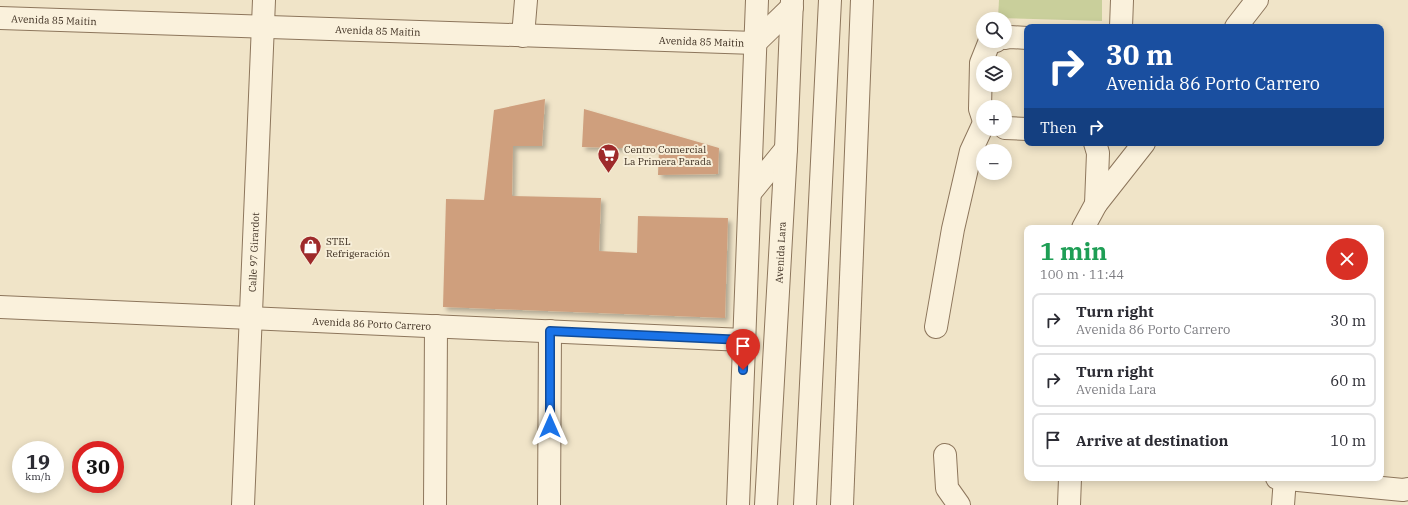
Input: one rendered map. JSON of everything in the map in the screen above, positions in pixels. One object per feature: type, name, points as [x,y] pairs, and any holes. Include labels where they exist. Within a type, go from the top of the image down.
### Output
[{"type":"street","name":"Calle 97 Girardot","points":[[243,505],[264,0]]},
{"type":"street","points":[[523,36],[526,0]]},
{"type":"street","points":[[738,505],[757,0]]},
{"type":"street","points":[[805,505],[830,0]]},
{"type":"street","points":[[842,505],[862,0]]},
{"type":"street","points":[[1121,24],[1122,0]]},
{"type":"street","points":[[1238,24],[1257,0]]},
{"type":"street","points":[[755,43],[792,4]]},
{"type":"street","name":"Avenida Lara","points":[[766,505],[786,149],[792,4]]},
{"type":"street","name":"Avenida 85 Maitin","points":[[0,18],[755,43]]},
{"type":"street","points":[[1012,36],[1024,38]]},
{"type":"street","points":[[980,100],[981,63],[987,48]]},
{"type":"street","points":[[1012,128],[1024,129]]},
{"type":"street","points":[[936,327],[954,222],[971,151],[978,136]]},
{"type":"street","points":[[1096,146],[1098,153],[1096,204]]},
{"type":"street","points":[[1084,225],[1096,204],[1142,146]]},
{"type":"street","points":[[750,194],[786,149]]},
{"type":"street","name":"Avenida 86 Porto Carrero","points":[[0,307],[744,340]]},
{"type":"street","points":[[435,505],[436,326]]},
{"type":"street","points":[[549,505],[550,331]]},
{"type":"street","points":[[945,455],[947,488],[959,505]]},
{"type":"street","points":[[1069,505],[1070,481]]},
{"type":"street","points":[[1282,481],[1283,505]]},
{"type":"street","points":[[1312,481],[1403,490],[1408,489]]},
{"type":"green space","points":[[999,0],[1102,0],[1102,21],[1012,18],[1012,12],[998,12]]},
{"type":"building","name":"Centro Comercial La Primera Parada","points":[[545,99],[542,146],[513,146],[512,196],[601,198],[599,251],[637,253],[638,216],[728,218],[725,318],[443,307],[446,199],[484,200],[494,110]]},
{"type":"building","points":[[584,109],[719,148],[718,174],[658,175],[659,149],[582,147]]},
{"type":"place","name":"Centro Comercial La Primera Parada","points":[[608,174]]},
{"type":"place","name":"STEL Refrigeración","points":[[310,266]]},
{"type":"route","points":[[550,426],[550,331],[744,340],[743,370]]}]
